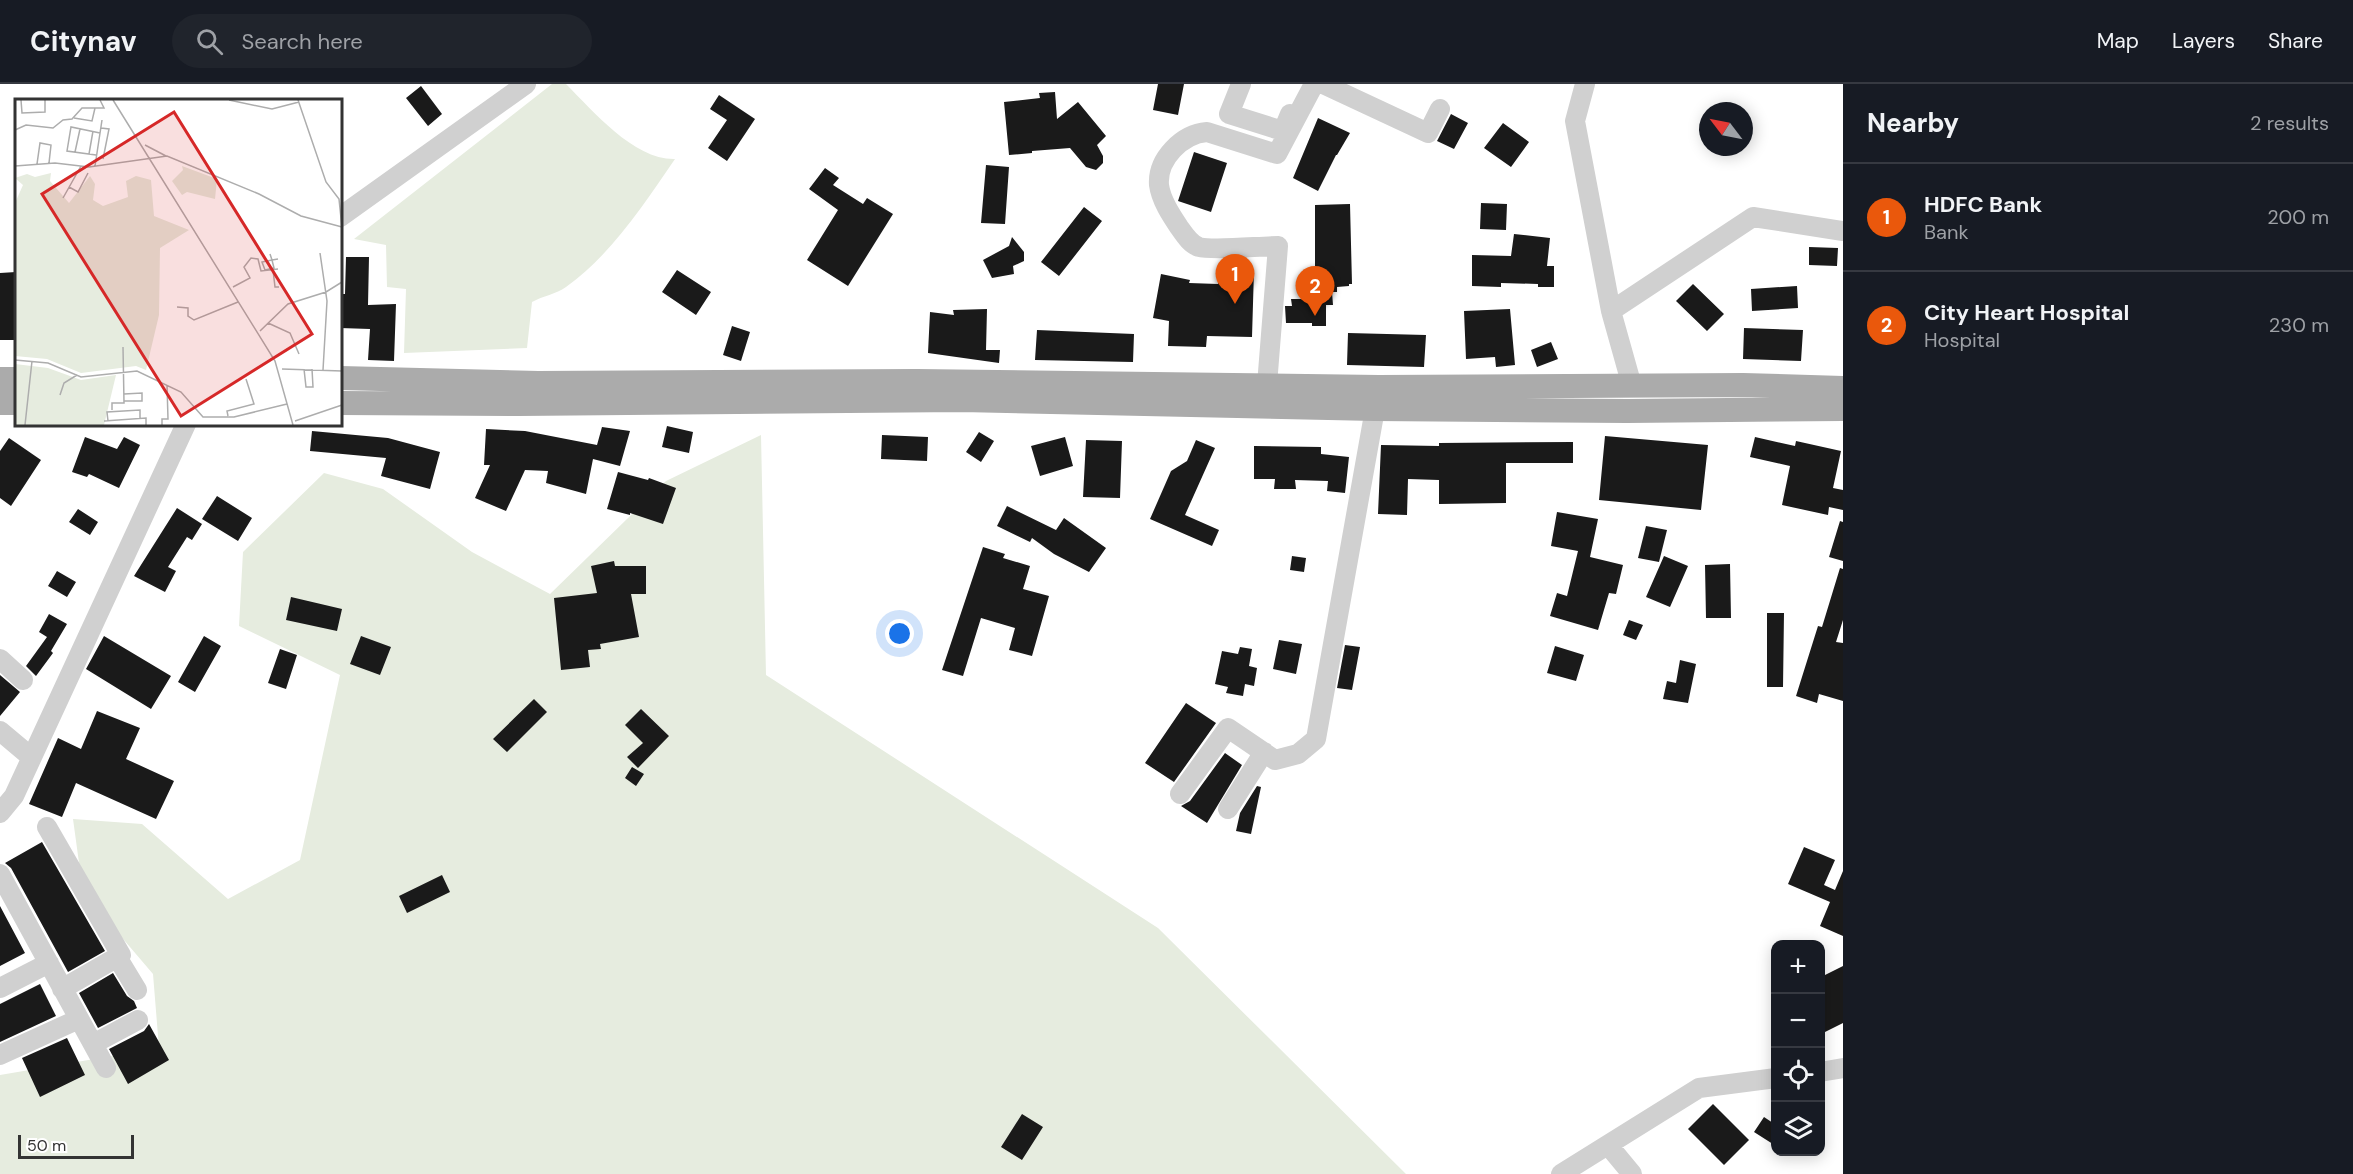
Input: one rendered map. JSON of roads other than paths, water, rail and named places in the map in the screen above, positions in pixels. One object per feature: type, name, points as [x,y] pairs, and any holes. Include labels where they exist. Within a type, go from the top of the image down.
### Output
[{"type":"main road","points":[[342,378],[538,383],[917,381],[1268,386],[1843,388]]},
{"type":"main road","points":[[1607,387],[1607,411]]},
{"type":"main road","points":[[342,403],[519,404],[962,400],[1375,409],[1607,411],[1843,409]]},
{"type":"street","points":[[342,216],[526,84]]},
{"type":"street","points":[[1220,136],[1241,84]]},
{"type":"street","points":[[1229,114],[1283,132],[1302,84]]},
{"type":"street","points":[[1268,386],[1278,246],[1197,247],[1191,243],[1162,199],[1159,184],[1161,170],[1169,154],[1195,133],[1207,132],[1277,154],[1314,84]]},
{"type":"street","points":[[1323,84],[1428,133],[1440,109]]},
{"type":"street","points":[[1585,84],[1575,121],[1611,311],[1632,386]]},
{"type":"street","points":[[1611,311],[1753,217],[1843,231]]},
{"type":"street","points":[[1180,794],[1228,728],[1275,760],[1298,754],[1316,739],[1375,409]]},
{"type":"street","points":[[0,813],[14,796],[185,426]]},
{"type":"street","points":[[0,659],[23,680]]},
{"type":"street","points":[[0,731],[31,757]]},
{"type":"street","points":[[1228,809],[1264,752]]},
{"type":"street","points":[[47,827],[120,955],[63,989]]},
{"type":"street","points":[[0,874],[106,1068]]},
{"type":"street","points":[[117,957],[137,990]]},
{"type":"street","points":[[0,988],[49,963]]},
{"type":"street","points":[[0,1055],[79,1019]]},
{"type":"street","points":[[93,1044],[138,1020]]},
{"type":"street","points":[[1825,1070],[1843,1068]]},
{"type":"street","points":[[1561,1174],[1699,1088],[1771,1079]]},
{"type":"street","points":[[1608,1145],[1632,1174]]},
{"type":"place","name":"HDFC Bank","points":[[1235,304]]},
{"type":"place","name":"City Heart Hospital","points":[[1315,316]]}]
